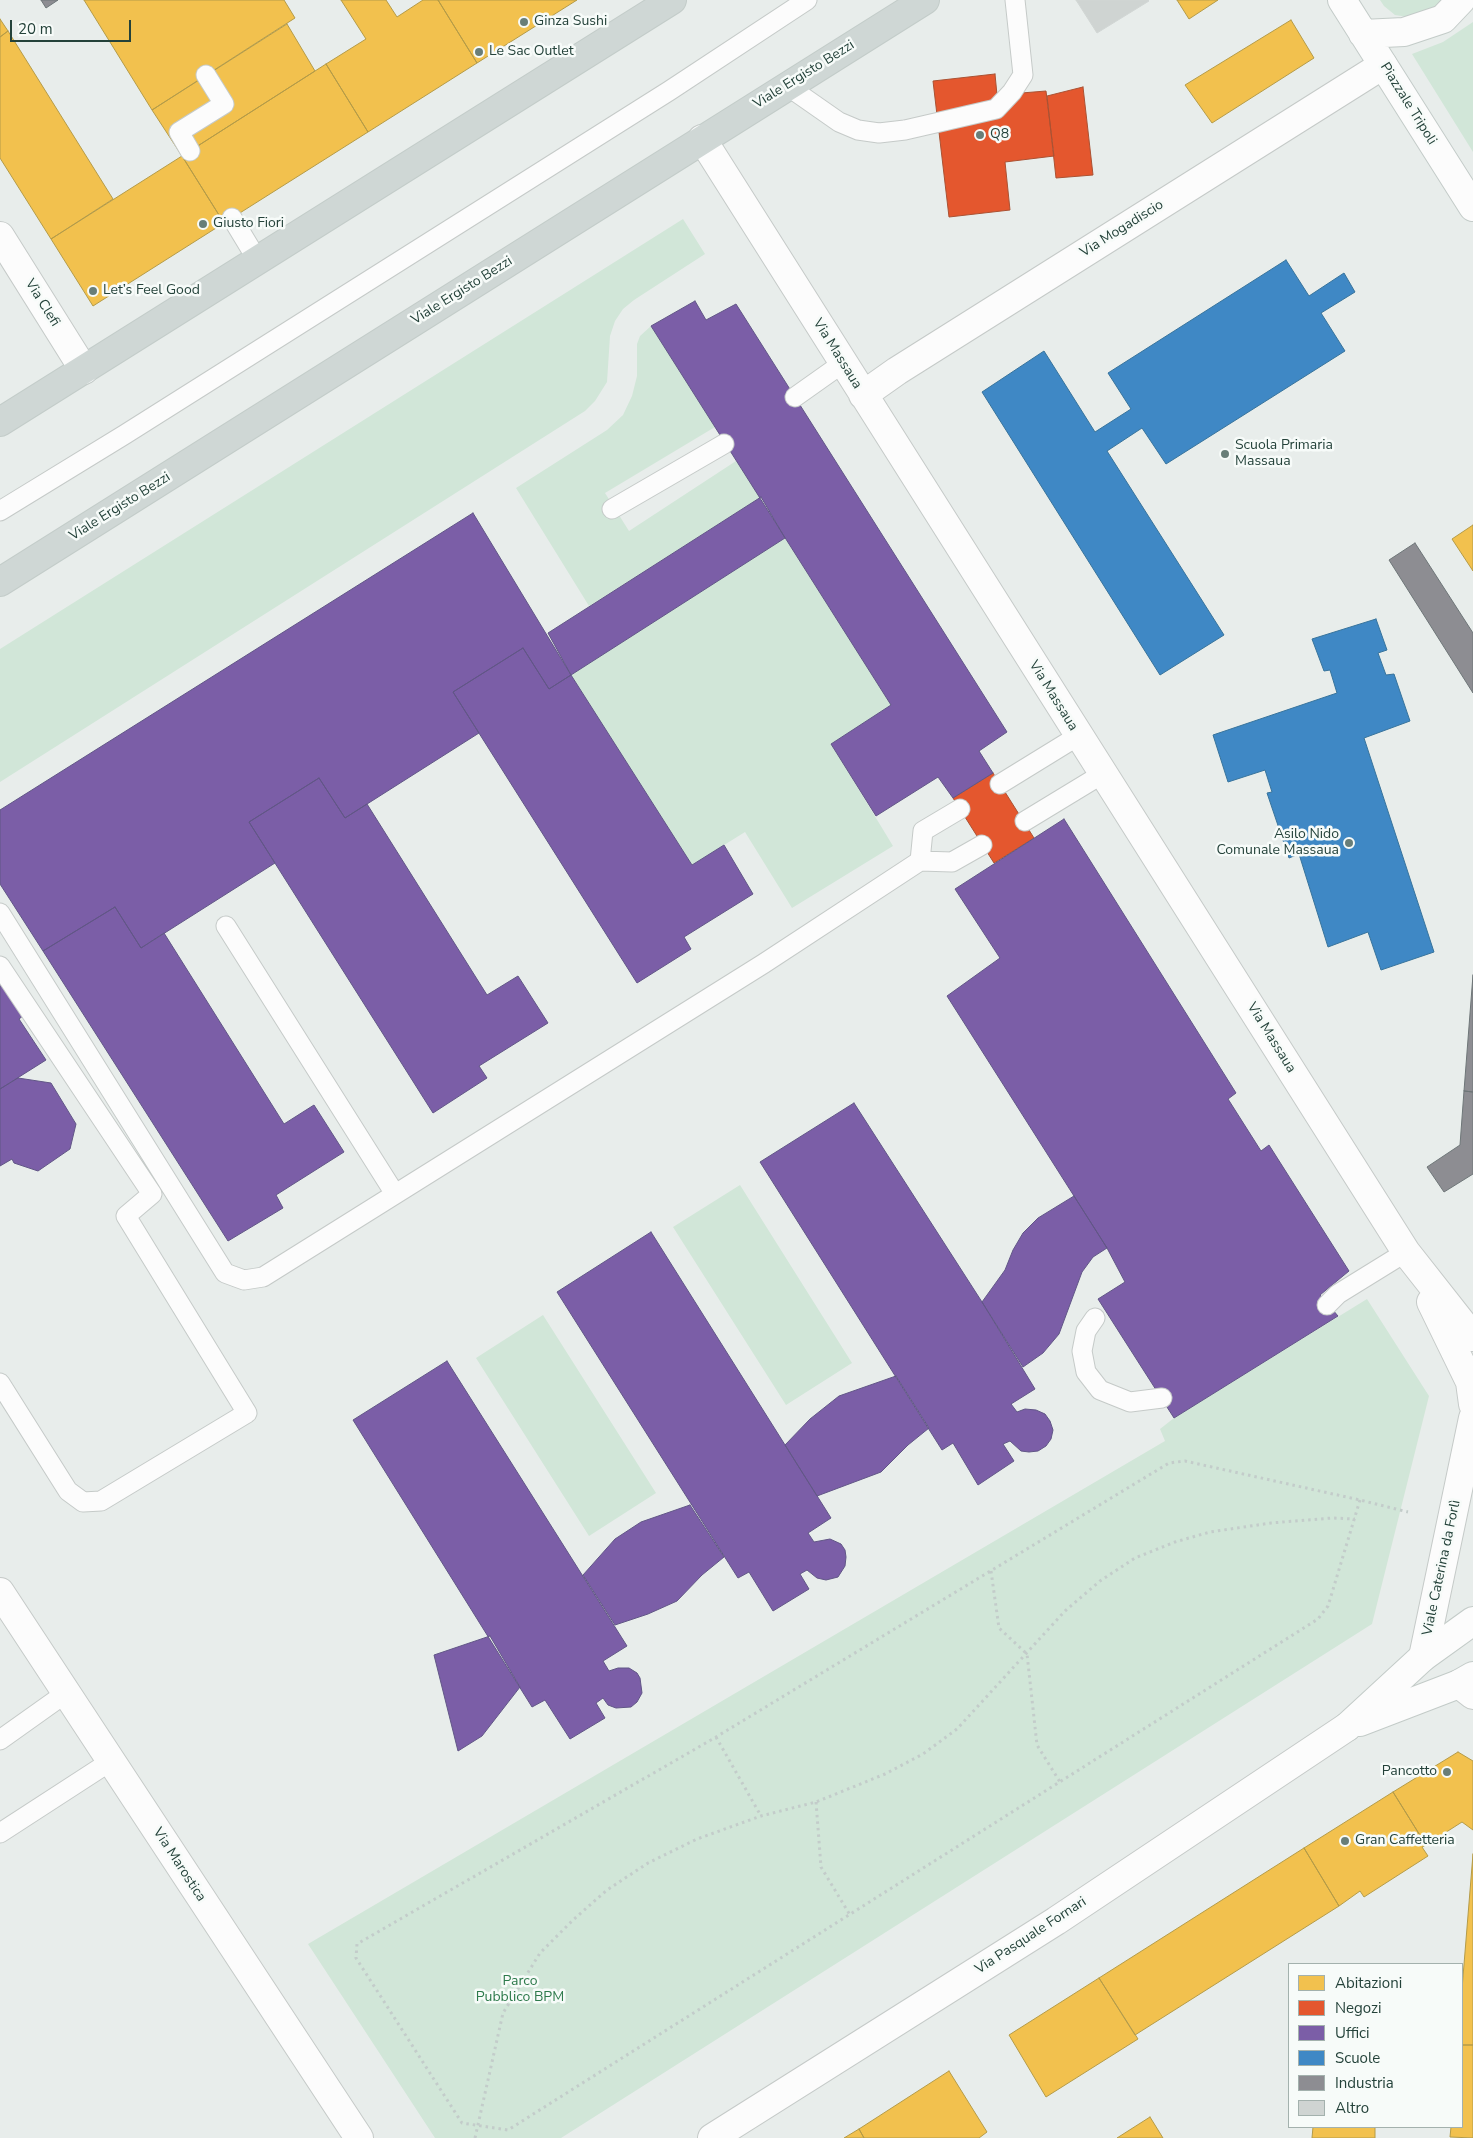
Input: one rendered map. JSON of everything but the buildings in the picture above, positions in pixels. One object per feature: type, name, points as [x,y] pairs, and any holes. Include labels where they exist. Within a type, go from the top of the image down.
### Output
[{"type":"main road","points":[[0,422],[672,0]]},
{"type":"main road","name":"Viale Ergisto Bezzi","points":[[0,582],[925,0]]},
{"type":"street","name":"Piazzale Tripoli","points":[[1342,0],[1473,207]]},
{"type":"street","points":[[1363,34],[1404,32],[1443,19],[1461,0]]},
{"type":"street","name":"Via Mogadiscio","points":[[863,395],[914,360],[1383,65]]},
{"type":"street","name":"Via Massaua","points":[[702,139],[1406,1252]]},
{"type":"street","name":"Via Clefi","points":[[0,236],[84,370]]},
{"type":"street","points":[[1406,1252],[1473,1337]]},
{"type":"street","points":[[1406,1252],[1468,1376],[1473,1404]]},
{"type":"street","name":"Viale Caterina da Forlì","points":[[1423,1657],[1473,1418]]},
{"type":"street","name":"Via Marostica","points":[[0,1592],[359,2138]]},
{"type":"street","name":"Viale Caterina da Forlì","points":[[1423,1657],[1473,1621]]},
{"type":"street","name":"Via Pasquale Fornari","points":[[712,2138],[1056,1921],[1347,1727],[1423,1657]]},
{"type":"street","name":"Via Pasquale Fornari","points":[[1347,1727],[1468,1685]]},
{"type":"lane","points":[[0,511],[124,435],[660,97],[807,0]]},
{"type":"lane","points":[[786,86],[839,122],[858,130],[879,134],[905,130],[996,109],[1012,92],[1023,76],[1015,0]]},
{"type":"lane","points":[[190,151],[179,132],[224,104],[206,75]]},
{"type":"lane","points":[[232,218],[258,261]]},
{"type":"lane","points":[[795,397],[843,363]]},
{"type":"lane","points":[[612,509],[724,444]]},
{"type":"lane","points":[[1000,784],[1078,736]]},
{"type":"lane","points":[[1024,822],[1104,773]]},
{"type":"lane","points":[[920,861],[923,831],[960,809]]},
{"type":"lane","points":[[0,913],[225,1273],[244,1280],[263,1277],[763,964],[920,861],[952,862],[982,845]]},
{"type":"lane","points":[[226,926],[395,1194]]},
{"type":"lane","points":[[0,966],[152,1194],[126,1216],[247,1413],[101,1501],[83,1502],[68,1492],[0,1383]]},
{"type":"lane","points":[[1327,1304],[1338,1294],[1406,1252]]},
{"type":"lane","points":[[1095,1318],[1086,1331],[1082,1351],[1086,1372],[1100,1390],[1130,1402],[1162,1398]]},
{"type":"lane","points":[[0,1740],[66,1693]]},
{"type":"lane","points":[[0,1833],[111,1761]]},
{"type":"path","points":[[1360,1500],[1328,1606],[1318,1619],[508,2130],[462,2123],[356,1958],[357,1944],[716,1737],[1169,1463],[1185,1461],[1360,1500],[1408,1512]]},
{"type":"path","points":[[475,2138],[476,2126],[503,2013],[540,1953],[607,1890],[648,1863],[697,1839],[761,1816],[816,1802],[885,1774],[923,1754],[957,1729],[1066,1611],[1100,1581],[1135,1558],[1175,1542],[1210,1532],[1271,1523],[1332,1518],[1355,1519]]},
{"type":"path","points":[[991,1571],[999,1628],[1027,1654],[1036,1745],[1060,1782]]},
{"type":"path","points":[[716,1737],[761,1816]]},
{"type":"path","points":[[816,1802],[820,1867],[850,1915]]},
{"type":"green space","points":[[1380,0],[1448,0],[1414,18],[1395,15]]},
{"type":"green space","points":[[1473,22],[1473,152],[1412,54],[1443,42]]},
{"type":"green space","points":[[683,219],[705,254],[623,309],[615,321],[610,336],[607,382],[595,401],[585,411],[0,782],[0,649]]},
{"type":"green space","points":[[651,326],[715,427],[605,493],[629,531],[736,461],[761,497],[589,606],[516,488],[607,430],[623,415],[632,396],[637,376],[637,344],[640,336]]},
{"type":"green space","points":[[785,538],[891,705],[831,744],[893,846],[792,908],[745,832],[692,865],[571,675]]},
{"type":"green space","points":[[740,1185],[852,1363],[786,1405],[673,1227]]},
{"type":"green space","name":"Parco Pubblico BPM","points":[[1367,1299],[1429,1396],[1372,1624],[561,2138],[435,2138],[308,1944],[1165,1441],[1160,1429],[1174,1418]]},
{"type":"green space","points":[[543,1315],[656,1493],[589,1536],[476,1358]]},
{"type":"place","name":"Ginza Sushi","points":[[524,22]]},
{"type":"place","name":"Le Sac Outlet","points":[[479,52]]},
{"type":"place","name":"Q8","points":[[980,135]]},
{"type":"place","name":"Giusto Fiori","points":[[203,224]]},
{"type":"place","name":"Let’s Feel Good","points":[[93,291]]},
{"type":"place","name":"Scuola Primaria Massaua","points":[[1225,454]]},
{"type":"place","name":"Asilo Nido Comunale Massaua","points":[[1349,843]]},
{"type":"place","name":"Pancotto","points":[[1447,1772]]},
{"type":"place","name":"Gran Caffetteria","points":[[1345,1841]]}]
